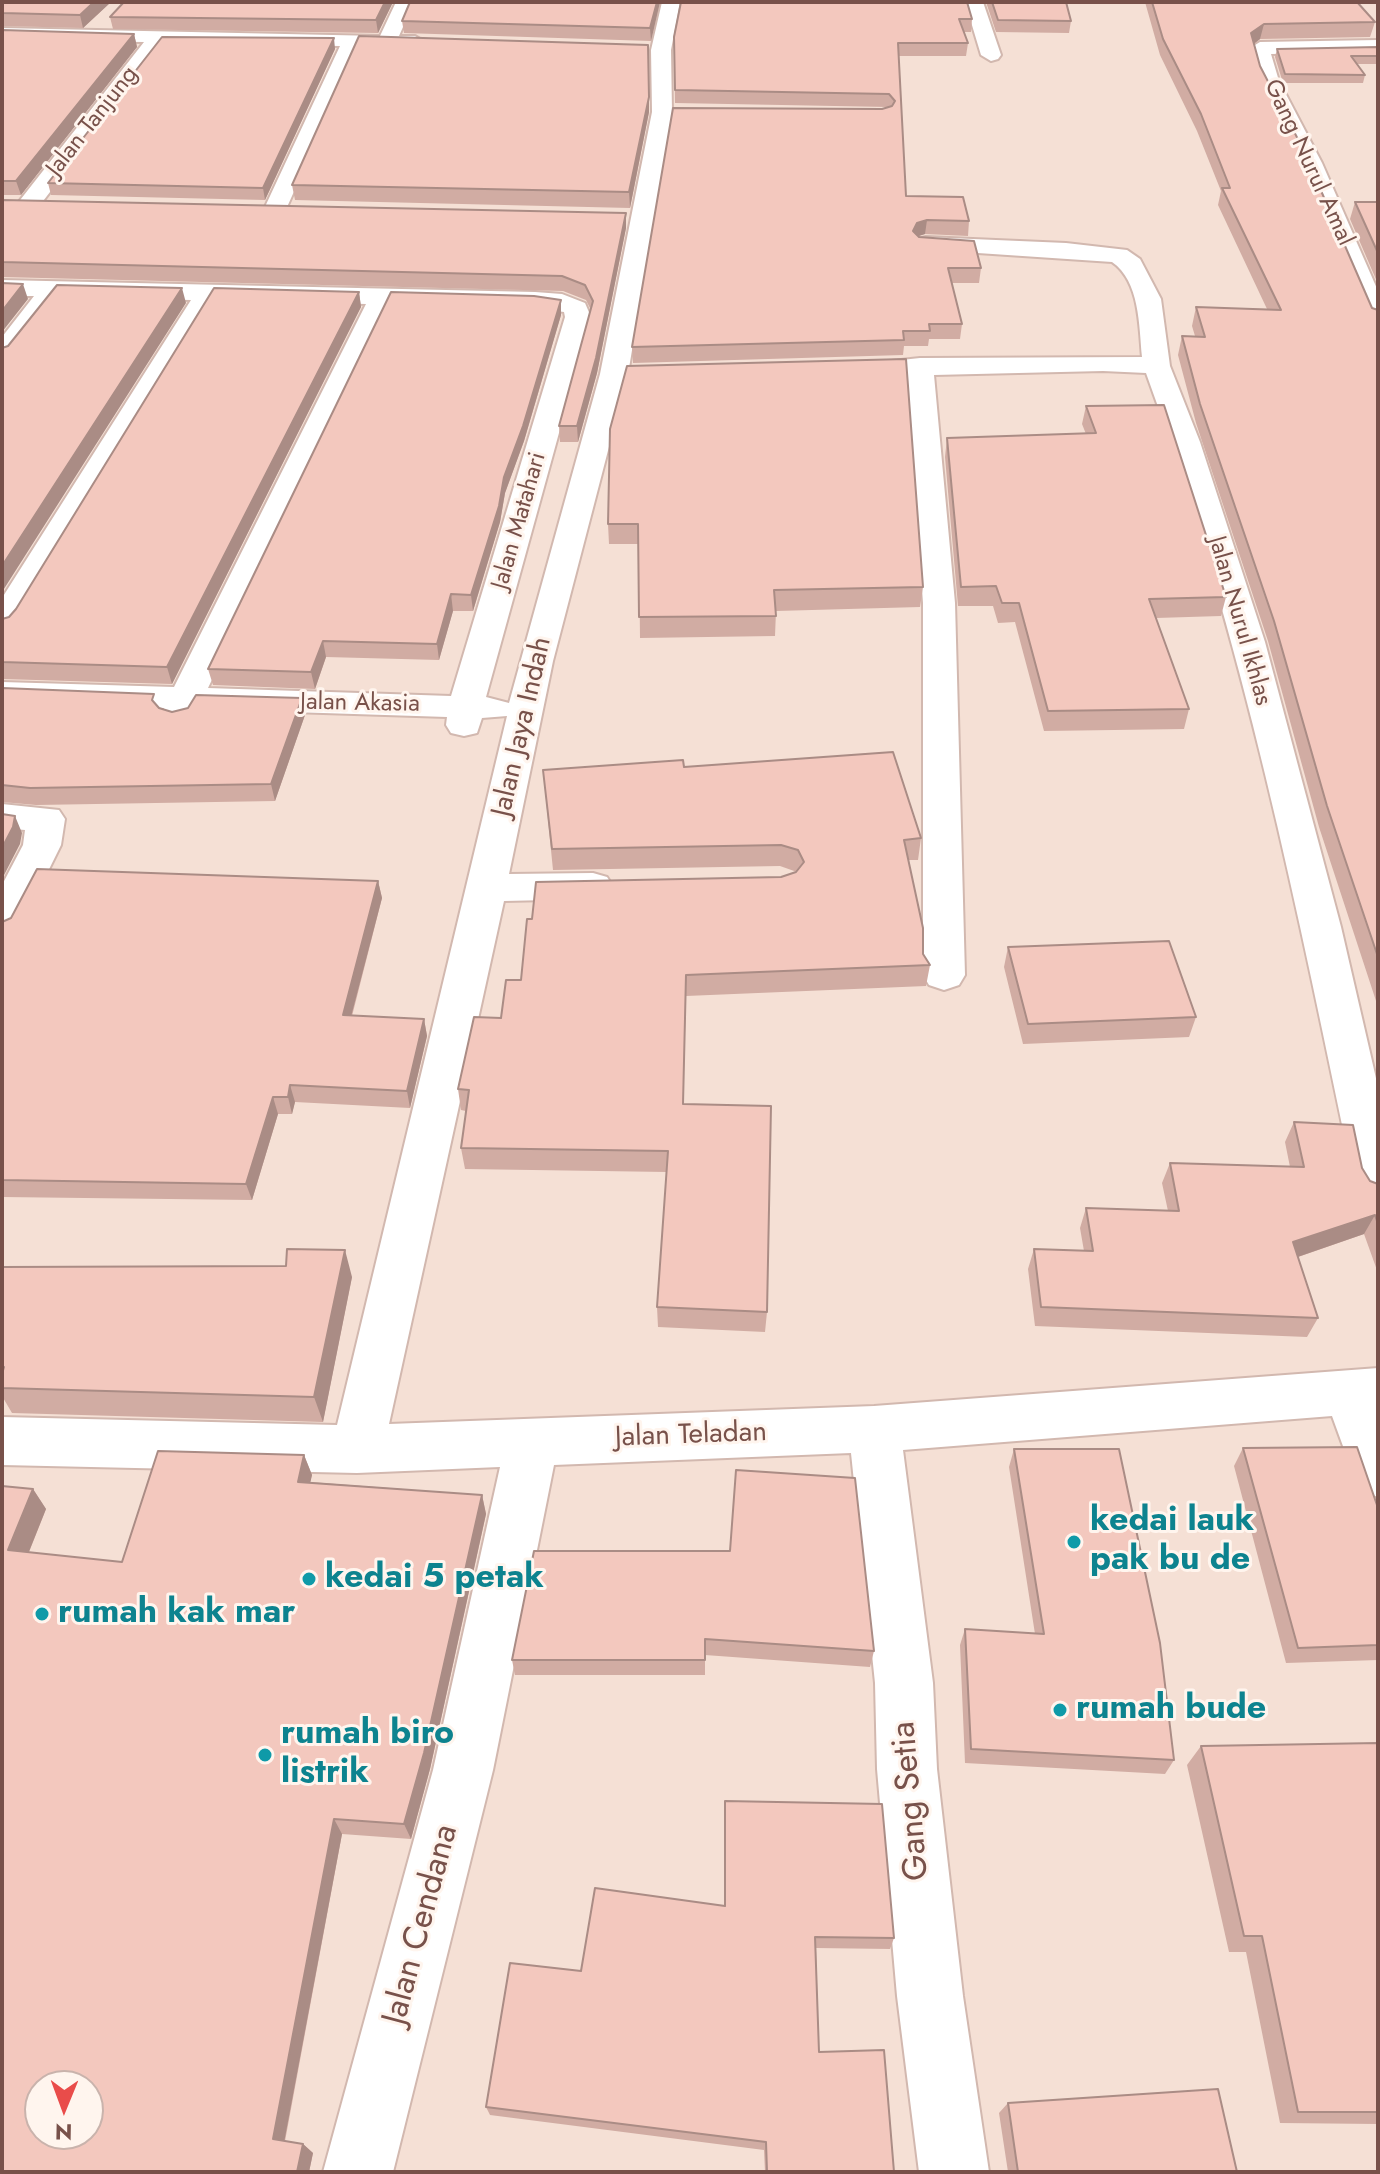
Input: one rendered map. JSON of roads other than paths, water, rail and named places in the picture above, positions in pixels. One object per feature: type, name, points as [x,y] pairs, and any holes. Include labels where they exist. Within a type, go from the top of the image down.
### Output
[{"type":"street","points":[[387,41],[405,2]]},
{"type":"street","name":"Jalan Jaya Indah","points":[[357,1449],[487,888],[536,661],[628,374],[628,218],[670,112],[654,49],[671,2]]},
{"type":"street","points":[[974,2],[991,55]]},
{"type":"street","points":[[89,37],[108,19]]},
{"type":"street","points":[[2,34],[434,42]]},
{"type":"street","name":"Jalan Tanjung","points":[[29,204],[157,39]]},
{"type":"street","points":[[306,212],[267,211],[352,40]]},
{"type":"street","name":"Gang Nurul Amal","points":[[1378,46],[1260,48],[1269,81],[1311,163],[1378,320]]},
{"type":"street","points":[[2,204],[60,205]]},
{"type":"street","name":"Jalan Nurul Ikhlas","points":[[926,244],[1118,255],[1131,264],[1148,299],[1157,366],[1186,442],[1248,642],[1321,927],[1378,1187]]},
{"type":"street","points":[[2,288],[382,297],[182,708]]},
{"type":"street","points":[[2,354],[52,290]]},
{"type":"street","points":[[2,624],[208,293]]},
{"type":"street","name":"Jalan Matahari","points":[[382,297],[562,302],[576,308],[578,317],[465,716]]},
{"type":"street","points":[[859,370],[1103,363],[1157,366]]},
{"type":"street","points":[[920,366],[939,603],[944,975]]},
{"type":"street","name":"Jalan Akasia","points":[[2,692],[182,708]]},
{"type":"street","name":"Jalan Akasia","points":[[2,709],[182,708],[524,718]]},
{"type":"street","points":[[2,816],[46,819],[42,845],[2,924]]},
{"type":"street","points":[[487,888],[623,885]]},
{"type":"street","points":[[1364,1391],[1378,1473]]},
{"type":"street","name":"Jalan Teladan","points":[[2,1441],[357,1449],[532,1443],[874,1429],[1364,1391]]},
{"type":"street","name":"Gang Setia","points":[[874,1429],[904,1683],[907,1769],[929,1981],[954,2172]]},
{"type":"street","name":"Jalan Cendana","points":[[358,2172],[463,1770],[532,1443]]},
{"type":"place","name":"kedai lauk pak bu de","points":[[1074,1542]]},
{"type":"place","name":"kedai 5 petak","points":[[309,1579]]},
{"type":"place","name":"rumah kak mar","points":[[42,1614]]},
{"type":"place","name":"rumah bude","points":[[1060,1710]]},
{"type":"place","name":"rumah biro listrik","points":[[265,1755]]}]
